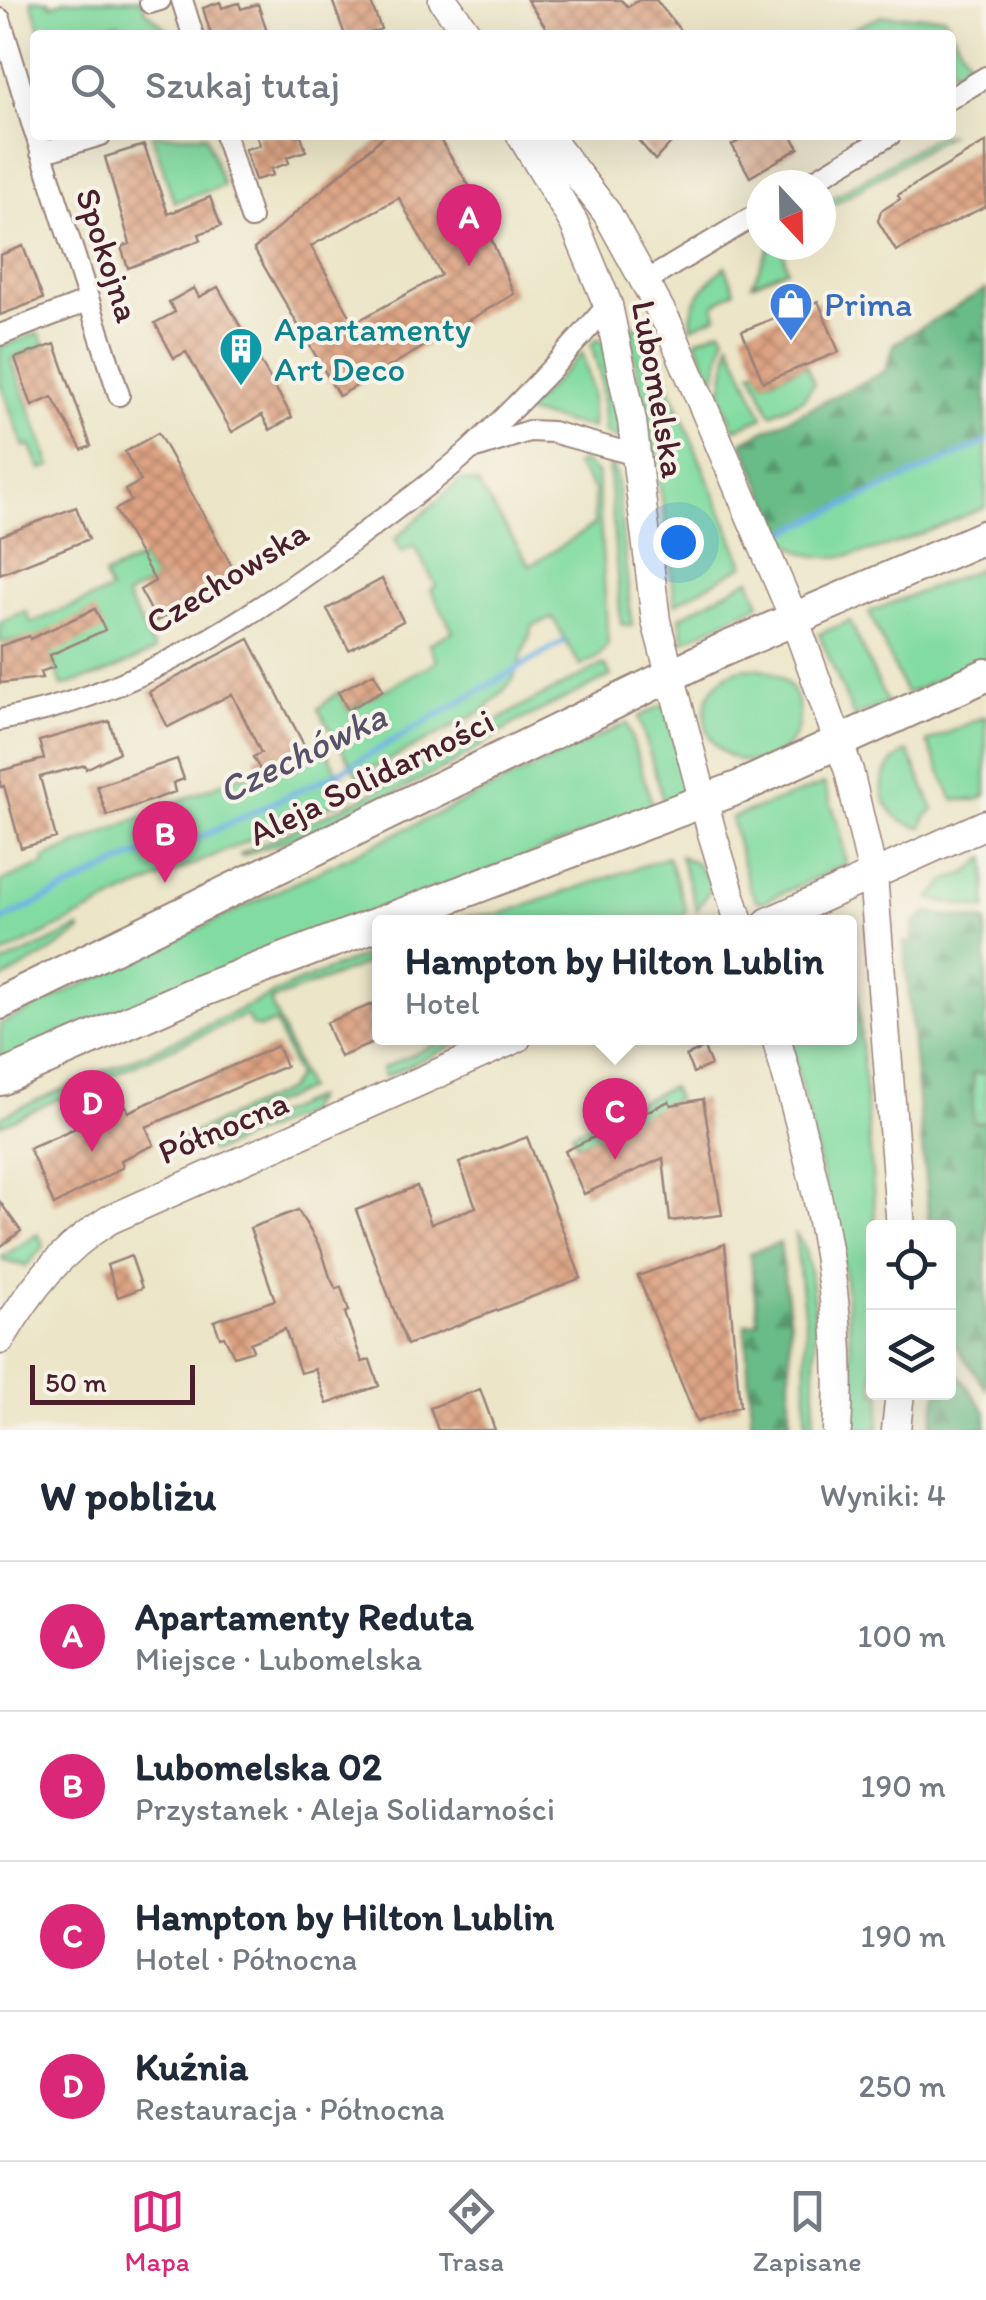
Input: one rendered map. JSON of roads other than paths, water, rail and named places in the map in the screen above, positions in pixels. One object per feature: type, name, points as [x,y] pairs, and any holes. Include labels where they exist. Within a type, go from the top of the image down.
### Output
[{"type":"main road","points":[[794,618],[986,536]]},
{"type":"main road","name":"Aleja Solidarności","points":[[0,1002],[670,674],[794,618]]},
{"type":"main road","points":[[402,915],[704,802],[986,676]]},
{"type":"main road","points":[[0,1079],[190,996],[372,926]]},
{"type":"street","points":[[182,0],[191,30]]},
{"type":"street","points":[[441,0],[454,30]]},
{"type":"street","points":[[441,0],[464,30]]},
{"type":"street","name":"Spokojna","points":[[0,19],[30,117]]},
{"type":"street","points":[[956,95],[986,77]]},
{"type":"street","name":"Spokojna","points":[[37,140],[118,395]]},
{"type":"street","points":[[226,140],[250,218]]},
{"type":"street","name":"Lubomelska","points":[[525,140],[574,223],[608,305],[626,382],[652,602],[737,915]]},
{"type":"street","name":"Lubomelska","points":[[551,140],[589,187],[646,281],[720,439],[840,741],[873,875],[900,1220]]},
{"type":"street","points":[[831,170],[882,140]]},
{"type":"street","name":"Czechowska","points":[[0,720],[42,712],[114,688],[260,610],[470,450],[579,340],[608,305],[746,221]]},
{"type":"street","points":[[0,335],[88,300]]},
{"type":"street","name":"Czechowska","points":[[470,450],[529,431],[552,432],[636,455]]},
{"type":"street","points":[[784,915],[986,824]]},
{"type":"street","name":"Północna","points":[[0,1340],[43,1275],[76,1242],[109,1220],[502,1045]]},
{"type":"street","points":[[778,1045],[830,1259],[839,1366],[837,1430]]},
{"type":"street","points":[[896,1430],[899,1400]]},
{"type":"waterway","name":"Czechówka","points":[[783,533],[986,442]]},
{"type":"waterway","name":"Czechówka","points":[[0,921],[133,857],[190,842],[343,770],[563,642]]},
{"type":"place","name":"Apartamenty Reduta","points":[[469,266]]},
{"type":"place","name":"Prima","points":[[791,342]]},
{"type":"place","name":"Apartamenty Art Deco","points":[[241,387]]},
{"type":"place","name":"Lubomelska 02","points":[[165,883]]},
{"type":"place","name":"Kuźnia","points":[[92,1152]]},
{"type":"place","name":"Hampton by Hilton Lublin","points":[[615,1160]]}]
